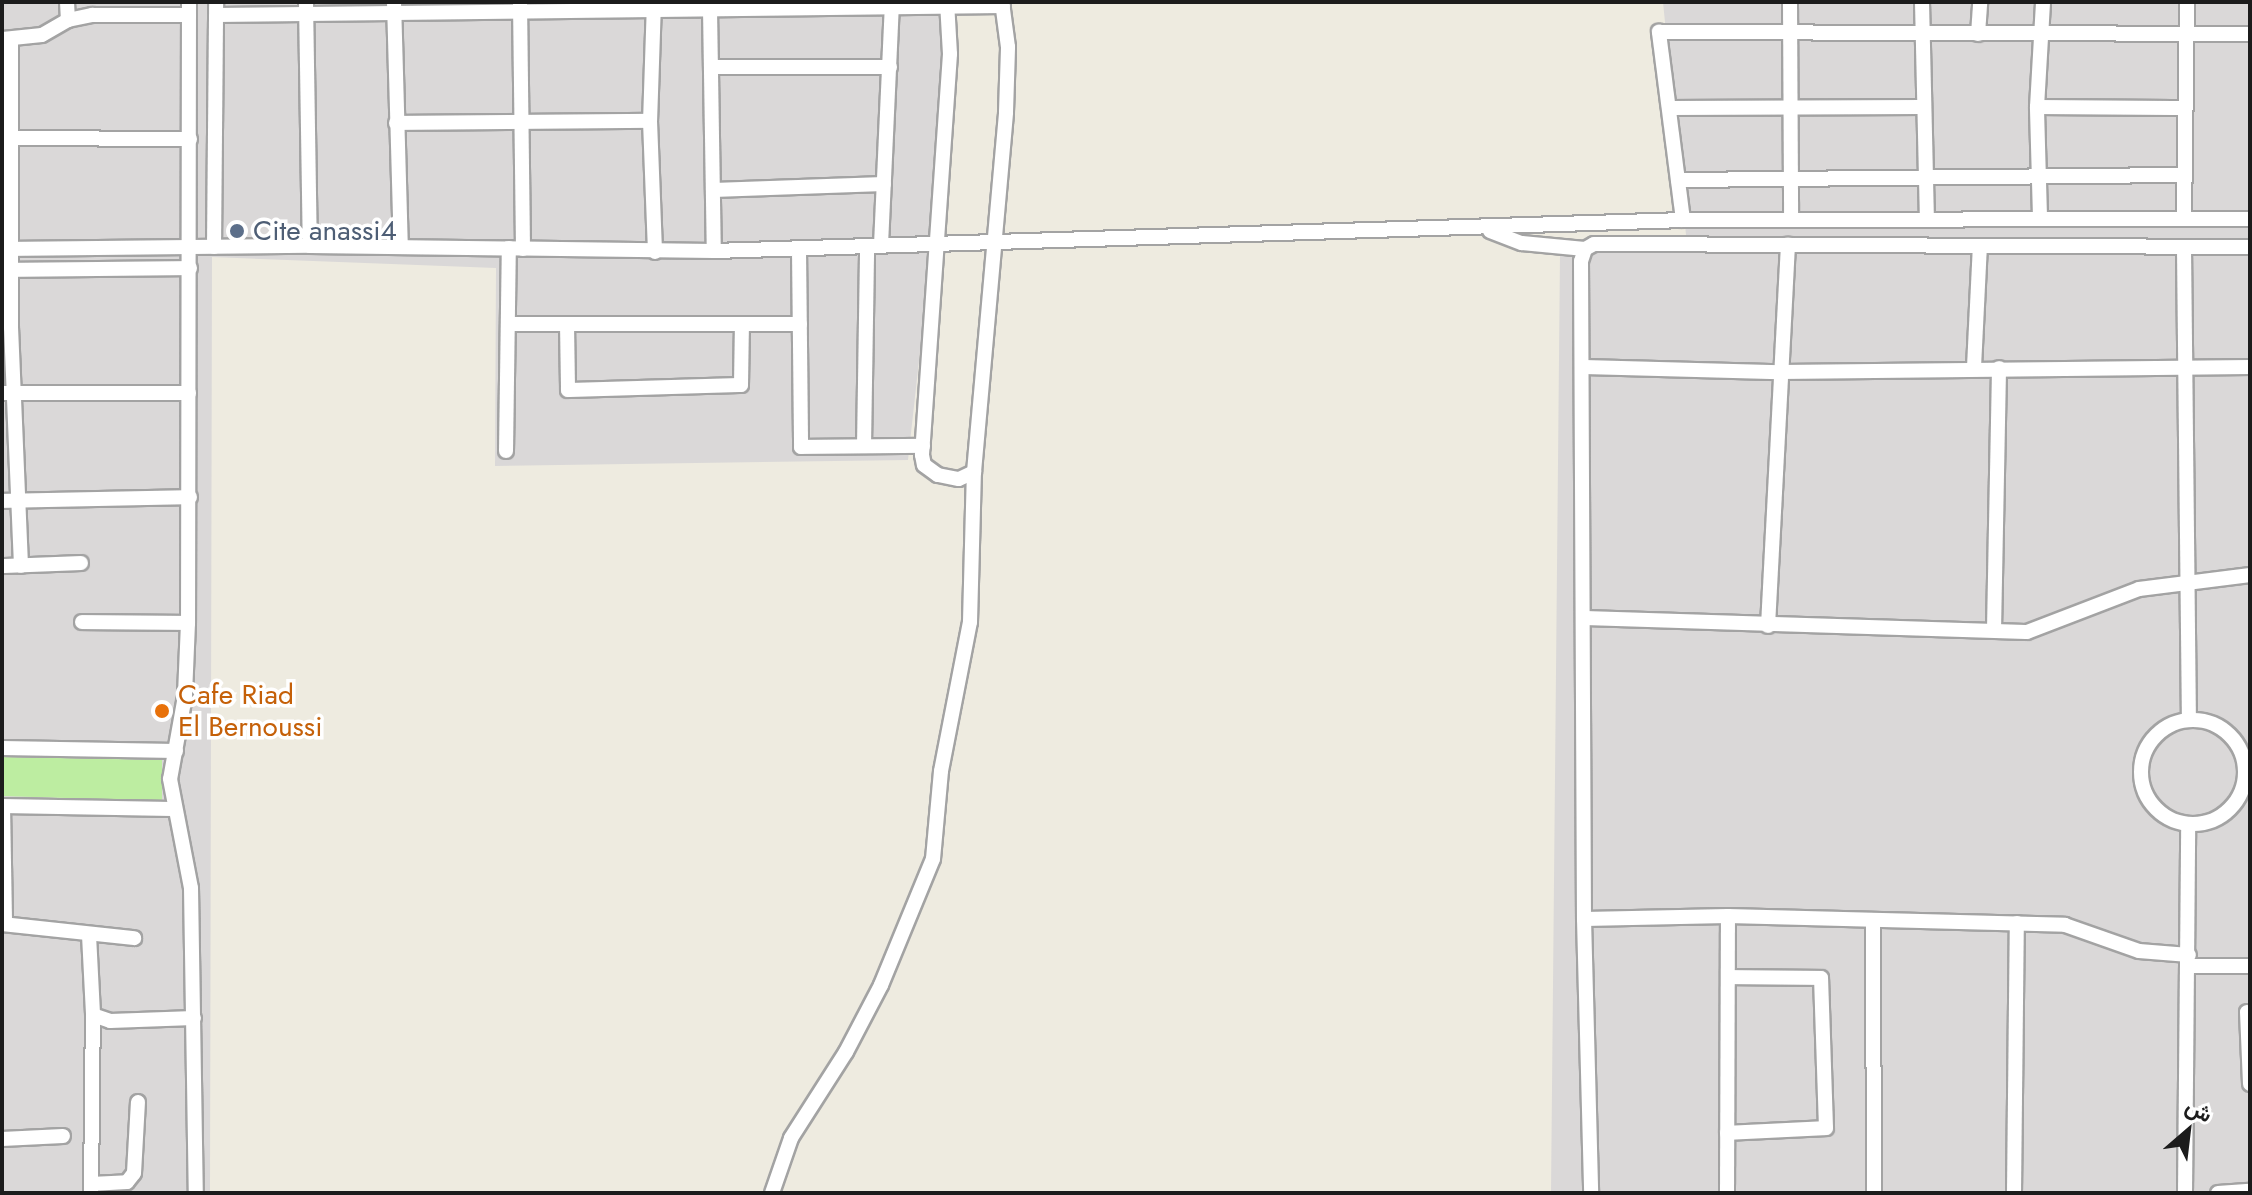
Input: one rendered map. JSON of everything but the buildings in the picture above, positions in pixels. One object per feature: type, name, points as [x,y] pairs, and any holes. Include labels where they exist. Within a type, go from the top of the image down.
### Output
[{"type":"street","points":[[67,2],[68,20]]},
{"type":"street","points":[[1790,2],[1791,220]]},
{"type":"street","points":[[1922,2],[1923,175],[1927,217]]},
{"type":"street","points":[[1978,34],[1980,2]]},
{"type":"street","points":[[2040,217],[2037,107],[2043,2]]},
{"type":"street","points":[[2184,219],[2187,2]]},
{"type":"street","points":[[948,4],[950,54],[924,465],[931,472],[959,479],[974,472]]},
{"type":"street","points":[[214,247],[216,8],[654,6],[710,9],[1002,4],[1006,112],[997,243],[974,472],[970,622],[941,771],[933,859],[881,985],[846,1052],[791,1138],[772,1193]]},
{"type":"street","points":[[506,451],[508,324],[516,249],[520,123],[520,6]]},
{"type":"street","points":[[654,6],[650,121],[655,252]]},
{"type":"street","points":[[864,446],[874,246],[884,184],[892,6]]},
{"type":"street","points":[[394,7],[401,246]]},
{"type":"street","points":[[21,566],[8,501],[7,39],[51,32],[68,20],[189,8],[188,623],[185,696],[170,779],[172,809],[190,867],[196,1193]]},
{"type":"street","points":[[306,8],[310,246]]},
{"type":"street","points":[[710,9],[714,251]]},
{"type":"street","points":[[1683,220],[1659,32],[2042,36],[2250,34]]},
{"type":"street","points":[[711,67],[890,67]]},
{"type":"street","points":[[1669,108],[1923,107]]},
{"type":"street","points":[[2037,107],[2185,108]]},
{"type":"street","points":[[396,123],[650,121]]},
{"type":"street","points":[[7,138],[190,139]]},
{"type":"street","points":[[1678,180],[2040,173],[2185,175]]},
{"type":"street","points":[[713,190],[884,184]]},
{"type":"street","points":[[7,249],[401,246],[655,252],[1683,220],[1927,217],[2250,219]]},
{"type":"street","points":[[1483,228],[1522,243],[1585,249],[1594,244],[2250,247]]},
{"type":"street","points":[[1768,626],[1788,245]]},
{"type":"street","points":[[1974,367],[1980,246]]},
{"type":"street","points":[[2184,248],[2185,581],[2189,720]]},
{"type":"street","points":[[799,249],[801,447],[923,446]]},
{"type":"street","points":[[1585,249],[1581,261],[1584,367],[1584,919],[1591,1193]]},
{"type":"street","points":[[7,270],[190,268]]},
{"type":"street","points":[[508,324],[800,324]]},
{"type":"street","points":[[567,324],[568,390],[741,385],[742,324]]},
{"type":"street","points":[[1584,367],[1780,372],[1974,367],[2250,367]]},
{"type":"street","points":[[1994,630],[1999,368]]},
{"type":"street","points":[[7,393],[189,393]]},
{"type":"street","points":[[8,501],[190,497]]},
{"type":"street","points":[[2,566],[81,563]]},
{"type":"street","points":[[1584,618],[2027,632],[2139,589],[2250,575]]},
{"type":"street","points":[[82,622],[188,623]]},
{"type":"street","points":[[2189,720],[2220,727],[2240,751],[2244,797],[2218,818],[2188,824],[2160,812],[2149,801],[2140,771],[2149,742],[2160,731],[2189,720]]},
{"type":"street","points":[[2,748],[176,751]]},
{"type":"street","points":[[134,938],[3,924],[2,806],[172,809]]},
{"type":"street","points":[[2185,1193],[2188,824]]},
{"type":"street","points":[[1584,919],[1728,916],[2065,925],[2139,951],[2189,961],[2250,966]]},
{"type":"street","points":[[1727,1193],[1728,916]]},
{"type":"street","points":[[1873,921],[1874,1193]]},
{"type":"street","points":[[2014,1193],[2017,923]]},
{"type":"street","points":[[89,935],[93,1015],[91,1188],[127,1182],[134,1173],[138,1102]]},
{"type":"street","points":[[1727,1133],[1826,1128],[1821,978],[1728,977]]},
{"type":"street","points":[[2247,1012],[2250,1084]]},
{"type":"street","points":[[93,1015],[110,1021],[194,1018]]},
{"type":"street","points":[[2,1139],[63,1136]]},
{"type":"street","points":[[2218,1193],[2250,1191]]},
{"type":"shaded area","points":[[2,2],[950,2],[956,27],[908,460],[495,466],[496,268],[212,257],[210,1193],[2,1193]]},
{"type":"shaded area","points":[[1663,2],[2250,2],[2250,1193],[1551,1193],[1560,254],[1686,235]]},
{"type":"green space","points":[[2,757],[162,760],[162,801],[2,796]]},
{"type":"place","name":"Cite anassi4","points":[[237,231]]},
{"type":"place","name":"Cafe Riad El Bernoussi","points":[[162,711]]}]
